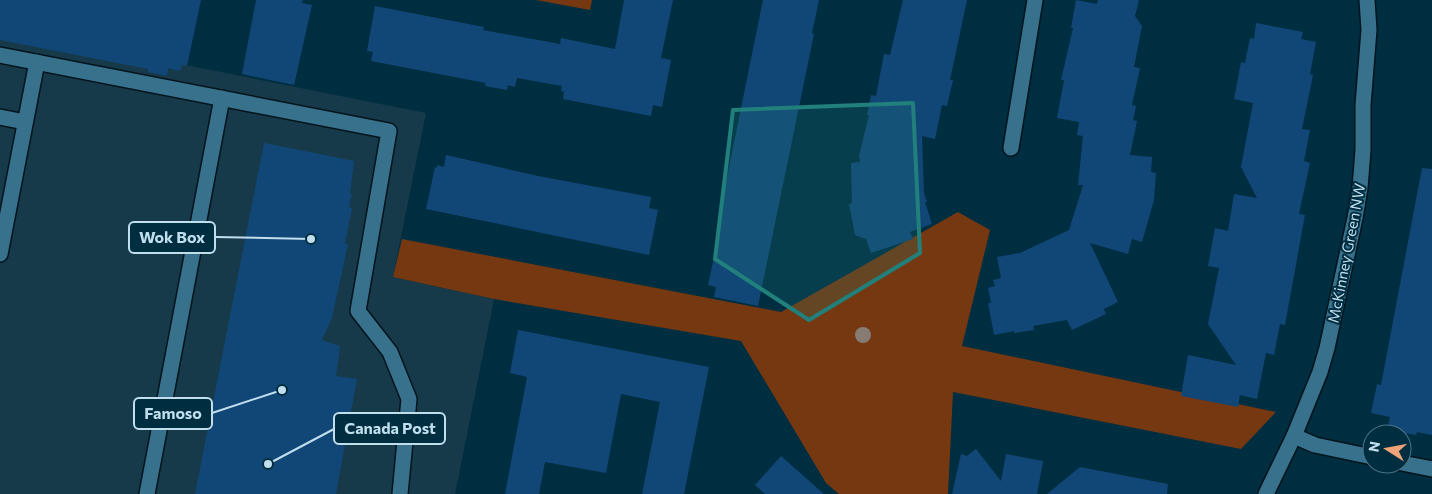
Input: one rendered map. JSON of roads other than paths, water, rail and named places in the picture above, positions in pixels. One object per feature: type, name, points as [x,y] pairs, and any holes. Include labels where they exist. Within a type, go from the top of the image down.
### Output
[{"type":"street","points":[[1011,148],[1035,0]]},
{"type":"street","name":"McKinney Green NW","points":[[1266,494],[1294,436],[1320,372],[1327,348],[1355,218],[1361,169],[1363,105],[1369,30],[1366,0]]},
{"type":"street","points":[[0,55],[389,131],[358,311],[390,352],[410,399],[400,494]]},
{"type":"street","points":[[0,254],[37,62]]},
{"type":"street","points":[[147,494],[222,98]]},
{"type":"street","points":[[0,117],[25,122]]},
{"type":"street","points":[[1294,436],[1315,445],[1362,456]]},
{"type":"street","points":[[1412,466],[1432,470]]},
{"type":"place","name":"Wok Box","points":[[311,239]]},
{"type":"place","name":"Famoso","points":[[282,390]]},
{"type":"place","name":"Canada Post","points":[[268,464]]}]
